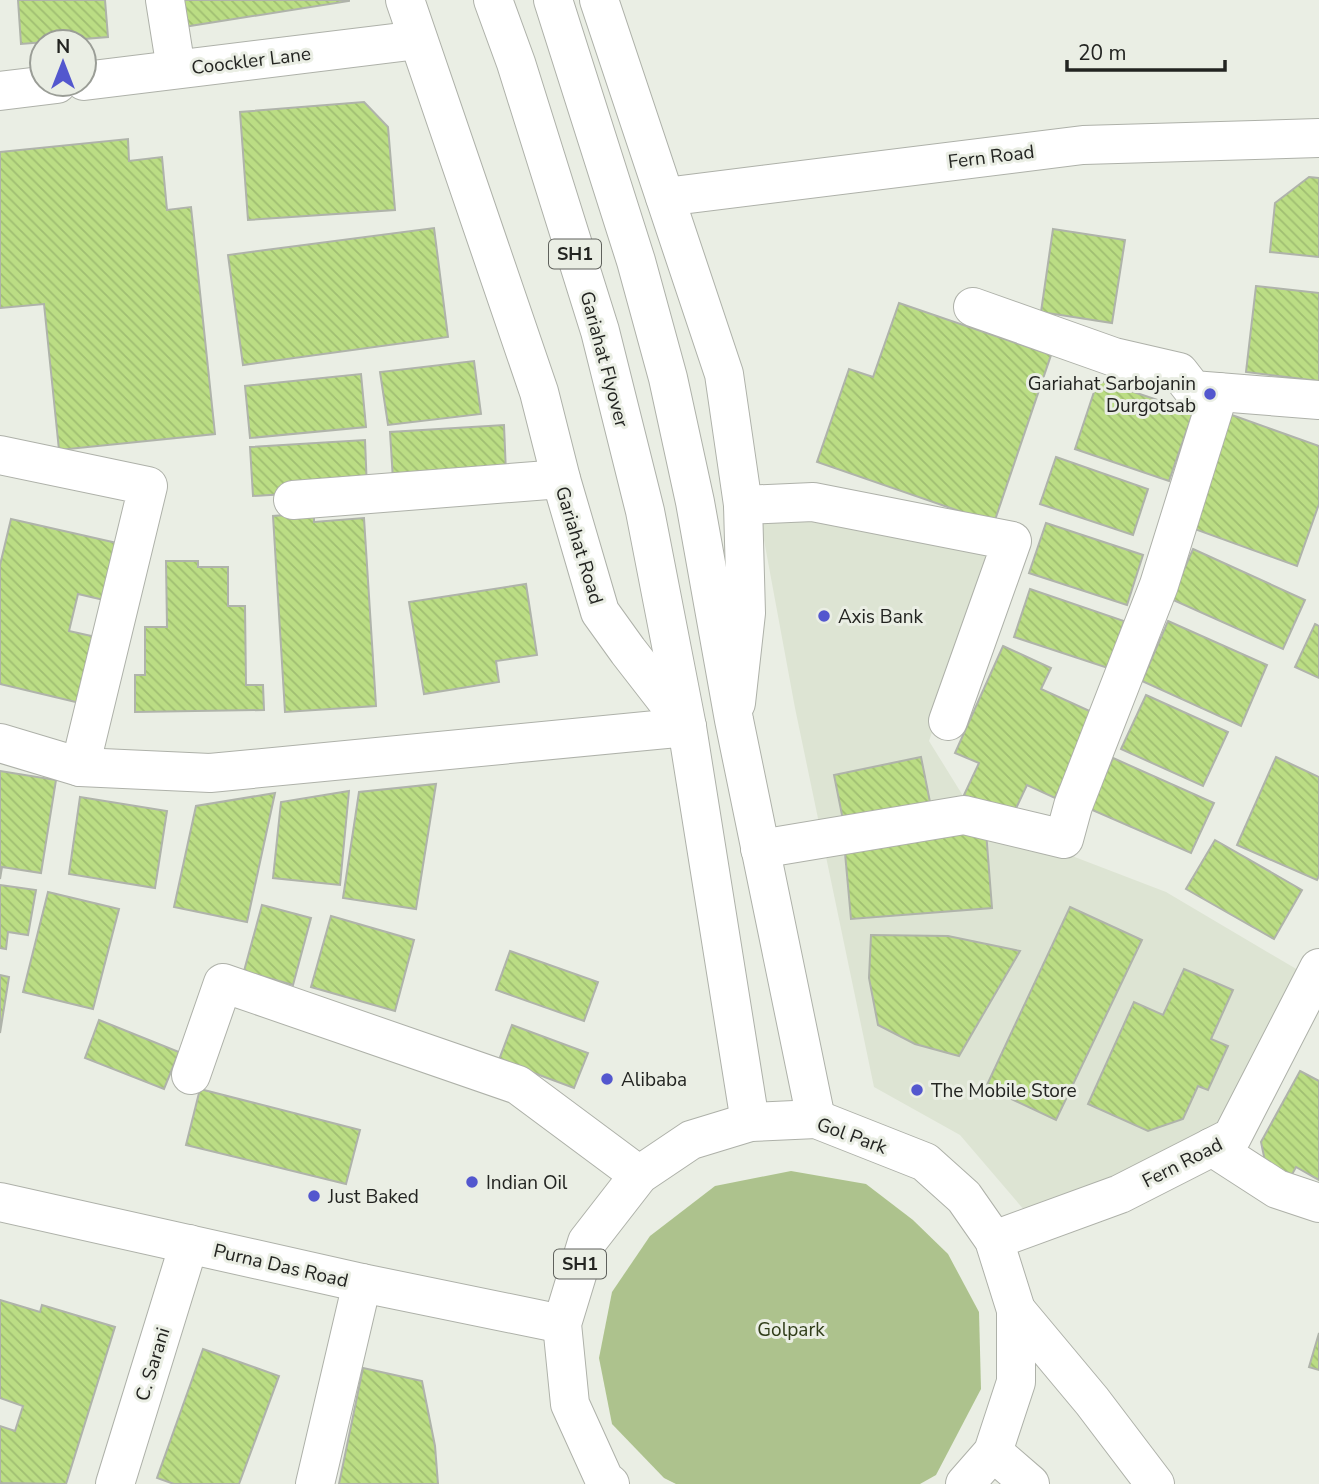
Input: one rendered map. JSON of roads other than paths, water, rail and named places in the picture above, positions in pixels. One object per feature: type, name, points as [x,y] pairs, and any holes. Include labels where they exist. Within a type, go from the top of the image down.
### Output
[{"type":"street","points":[[165,0],[176,69]]},
{"type":"street","name":"Gariahat Road","points":[[405,0],[539,392],[600,612],[687,727],[750,1122]]},
{"type":"street","name":"Gariahat Flyover","points":[[493,0],[516,63],[600,331],[645,511],[687,727]]},
{"type":"street","name":"SH1","points":[[553,0],[636,261],[668,378],[695,502],[734,720],[816,1119]]},
{"type":"street","points":[[598,0],[724,374],[743,505],[746,613],[734,720]]},
{"type":"street","name":"Coockler Lane","points":[[98,78],[418,40]]},
{"type":"street","points":[[0,91],[28,88]]},
{"type":"street","name":"Fern Road","points":[[665,197],[1083,145],[1319,138]]},
{"type":"street","points":[[972,307],[1114,357],[1179,372],[1193,390],[1319,400]]},
{"type":"street","points":[[761,849],[964,815],[1063,839],[1073,806],[1159,585],[1219,392]]},
{"type":"street","points":[[0,455],[148,486],[80,767]]},
{"type":"street","points":[[292,500],[561,479]]},
{"type":"street","points":[[743,505],[813,502],[1012,541],[948,721]]},
{"type":"street","points":[[0,743],[80,767],[210,773],[687,727]]},
{"type":"street","name":"Fern Road","points":[[994,1240],[1120,1194],[1232,1137],[1319,968]]},
{"type":"street","points":[[191,1075],[223,983],[518,1085],[639,1175]]},
{"type":"street","name":"Gol Park","points":[[610,1484],[604,1479],[570,1404],[562,1324],[587,1242],[639,1175],[691,1140],[750,1122],[816,1119],[925,1162],[964,1197],[994,1240],[1016,1310],[1016,1382],[993,1452],[965,1484]]},
{"type":"street","points":[[1212,1147],[1277,1189],[1319,1203]]},
{"type":"street","name":"Purna Das Road","points":[[0,1202],[362,1283],[562,1324]]},
{"type":"street","name":"C. Sarani","points":[[115,1484],[189,1244]]},
{"type":"street","points":[[315,1484],[362,1283]]},
{"type":"street","name":"SH1","points":[[1016,1310],[1092,1401],[1155,1484]]},
{"type":"street","points":[[993,1452],[1030,1484]]},
{"type":"place","name":"Gariahat Sarbojanin Durgotsab","points":[[1210,394]]},
{"type":"place","name":"Axis Bank","points":[[824,616]]},
{"type":"place","name":"Alibaba","points":[[607,1079]]},
{"type":"place","name":"The Mobile Store","points":[[917,1090]]},
{"type":"place","name":"Indian Oil","points":[[472,1182]]},
{"type":"place","name":"Just Baked","points":[[314,1196]]},
{"type":"park label","name":"Golpark","points":[[791,1329]]}]
